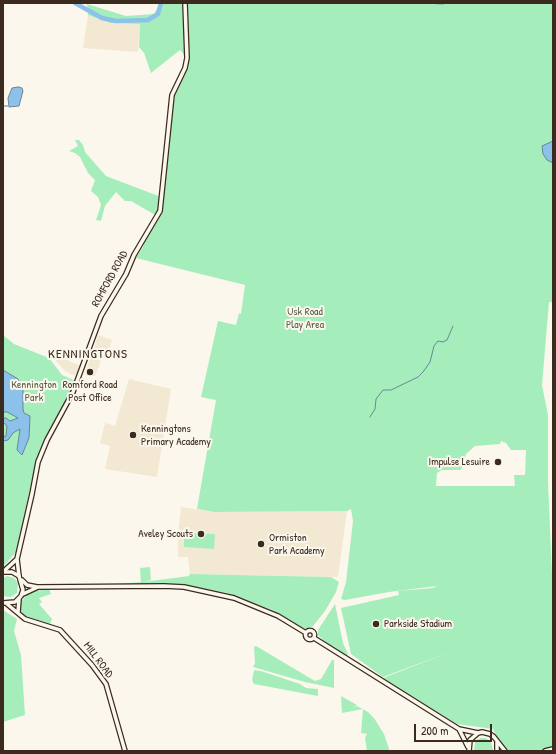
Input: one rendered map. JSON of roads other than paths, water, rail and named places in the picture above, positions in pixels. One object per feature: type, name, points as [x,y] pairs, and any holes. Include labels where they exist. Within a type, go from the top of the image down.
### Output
[{"type":"street","name":"ROMFORD ROAD","points":[[23,594],[23,586],[17,559],[36,470],[42,451],[73,392],[101,316],[126,274],[134,255],[160,211],[172,95],[185,68],[187,58],[185,3]]},
{"type":"street","points":[[3,572],[17,559]]},
{"type":"street","points":[[3,572],[12,572],[29,586],[38,588],[164,586],[201,590],[234,598],[278,616],[306,634],[308,639],[314,638],[458,729],[490,734],[505,751]]},
{"type":"street","points":[[18,612],[19,599],[23,594],[38,588]]},
{"type":"street","points":[[5,603],[19,599]]},
{"type":"street","name":"MILL ROAD","points":[[5,603],[26,619],[60,630],[99,674],[106,684],[125,751]]},
{"type":"street","points":[[306,634],[313,631],[314,638]]},
{"type":"street","points":[[458,729],[468,749]]},
{"type":"street","points":[[468,749],[470,740],[478,733]]},
{"type":"street","points":[[497,741],[497,751]]},
{"type":"street","points":[[546,751],[553,749]]},
{"type":"water","points":[[12,88],[22,88],[23,91],[19,106],[9,107],[8,98]]},
{"type":"water","points":[[553,141],[553,163],[547,160],[543,154],[542,146]]},
{"type":"water","points":[[3,370],[18,379],[23,389],[24,413],[30,416],[29,438],[22,455],[17,450],[20,429],[13,433],[8,440],[3,441],[3,437],[6,436],[7,426],[3,422],[3,418],[10,421],[18,418],[7,412],[3,412]]},
{"type":"waterway","points":[[75,3],[102,18],[116,21],[148,20],[158,14],[161,3]]},
{"type":"waterway","points":[[424,3],[443,4]]},
{"type":"waterway","points":[[3,106],[8,106]]},
{"type":"waterway","points":[[370,417],[375,409],[376,399],[383,390],[391,390],[418,377],[423,372],[430,362],[434,346],[438,341],[443,342],[447,340],[453,326]]},
{"type":"place","name":"Romford Road Post Office","points":[[90,372]]},
{"type":"place","name":"Kenningtons Primary Academy","points":[[133,435]]},
{"type":"place","name":"Impulse Lesuire","points":[[498,462]]},
{"type":"place","name":"Aveley Scouts","points":[[201,534]]},
{"type":"place","name":"Ormiston Park Academy","points":[[261,544]]},
{"type":"place","name":"Parkside Stadium","points":[[376,624]]},
{"type":"district","name":"KENNINGTONS","points":[[88,355]]},
{"type":"park label","name":"Usk Road Play Area","points":[[305,318]]},
{"type":"park label","name":"Kennington Park","points":[[34,391]]}]
